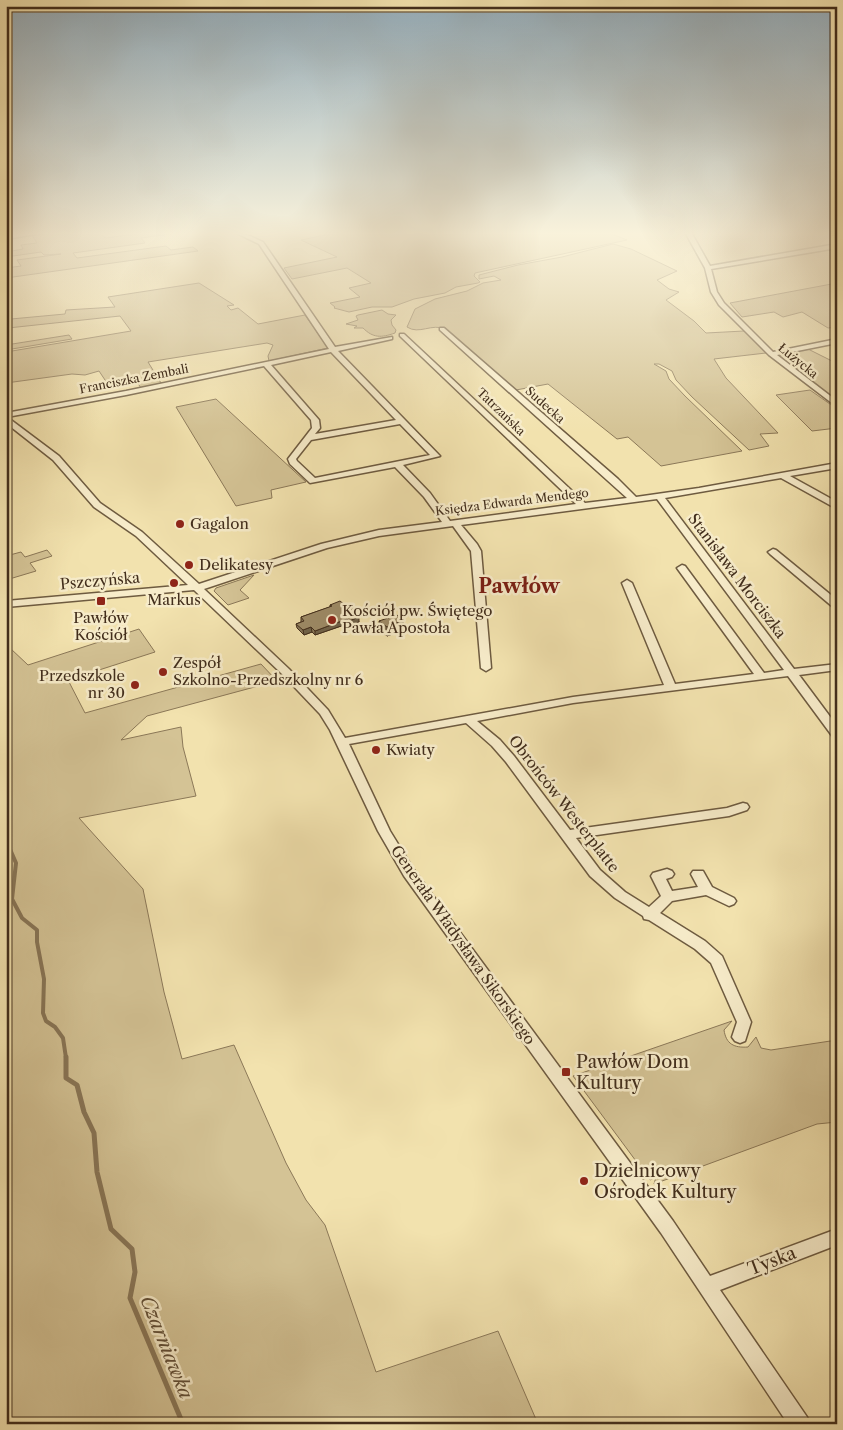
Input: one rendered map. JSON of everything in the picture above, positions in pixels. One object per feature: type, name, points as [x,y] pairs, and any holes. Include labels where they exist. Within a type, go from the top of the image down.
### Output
[{"type":"street","points":[[299,299],[333,350],[436,456],[313,480],[292,459],[316,428],[315,420]]},
{"type":"street","name":"Łużycka","points":[[718,299],[721,304],[771,354],[837,405]]},
{"type":"street","points":[[6,300],[6,311]]},
{"type":"street","name":"Sudecka","points":[[442,329],[615,480],[633,499]]},
{"type":"street","name":"Tatrzańska","points":[[402,335],[583,506]]},
{"type":"street","name":"Franciszka Zembali","points":[[6,415],[126,393],[390,338]]},
{"type":"street","points":[[771,354],[837,341]]},
{"type":"street","points":[[266,364],[327,435]]},
{"type":"street","name":"Generała Władysława Sikorskiego","points":[[6,419],[56,458],[97,504],[139,534],[197,587],[331,720],[384,831],[409,873],[667,1227],[800,1424]]},
{"type":"street","points":[[309,438],[402,421]]},
{"type":"street","points":[[398,464],[450,523],[474,546],[476,551],[486,668]]},
{"type":"street","name":"Księdza Edwarda Mendego","points":[[197,587],[214,584],[346,540],[384,532],[659,496],[783,476],[837,465]]},
{"type":"street","points":[[783,476],[837,506]]},
{"type":"street","name":"Stanisława Morciszka","points":[[659,496],[792,674]]},
{"type":"street","points":[[773,552],[837,605]]},
{"type":"street","points":[[682,568],[761,677]]},
{"type":"street","points":[[628,583],[671,688]]},
{"type":"street","name":"Pszczyńska","points":[[6,604],[197,587]]},
{"type":"street","name":"Obrońców Westerplatte","points":[[342,742],[573,700],[837,667]]},
{"type":"street","points":[[792,674],[837,734]]},
{"type":"street","name":"Obrońców Westerplatte","points":[[469,720],[496,743],[510,759],[594,873],[620,895],[649,915],[700,945],[716,960],[744,1022],[740,1037]]},
{"type":"street","points":[[566,835],[729,812],[743,807]]},
{"type":"street","points":[[667,874],[658,876],[668,897]]},
{"type":"street","points":[[698,874],[707,890]]},
{"type":"street","points":[[649,915],[668,897],[707,890],[729,900]]},
{"type":"street","name":"Tyska","points":[[707,1286],[837,1237]]},
{"type":"shaded area","points":[[109,299],[224,299],[234,305],[227,306],[231,310],[238,308],[258,324],[305,315],[328,348],[269,361],[268,356],[273,345],[267,343],[148,362],[161,383],[172,382],[113,394],[141,388],[137,382],[109,386],[99,371],[85,375],[72,374],[6,383],[6,352],[131,331],[120,316],[8,328],[11,319],[65,314],[66,310],[115,307]]},
{"type":"shaded area","points":[[351,299],[415,299],[392,307],[372,307],[349,312],[334,308],[330,303]]},
{"type":"shaded area","points":[[435,299],[668,299],[666,300],[694,321],[706,333],[744,331],[766,353],[714,359],[726,378],[778,433],[760,434],[769,446],[749,450],[692,397],[676,380],[672,371],[659,364],[654,364],[666,371],[669,379],[685,396],[742,451],[661,466],[628,437],[617,439],[548,384],[516,390],[445,329],[435,327],[416,330],[407,327],[415,309]]},
{"type":"shaded area","points":[[753,299],[837,299],[837,327],[828,328],[802,312],[783,317],[774,312],[742,317],[730,303]]},
{"type":"shaded area","points":[[382,310],[388,314],[396,315],[391,320],[396,330],[395,333],[378,336],[370,334],[363,328],[354,328],[357,326],[346,324],[358,320],[356,316],[358,315]]},
{"type":"shaded area","points":[[69,335],[72,339],[6,350],[6,345]]},
{"type":"shaded area","points":[[808,349],[832,361],[837,361],[837,393],[828,395],[778,355]]},
{"type":"shaded area","points":[[810,390],[837,409],[837,428],[812,431],[776,395]]},
{"type":"shaded area","points":[[216,399],[306,482],[271,490],[272,498],[236,506],[176,407]]},
{"type":"shaded area","points":[[47,550],[52,556],[30,563],[36,571],[6,580],[6,556],[21,552],[25,557]]},
{"type":"shaded area","points":[[254,575],[240,590],[249,598],[228,605],[214,591],[216,588]]},
{"type":"shaded area","points":[[139,629],[155,652],[68,680],[85,713],[261,664],[277,681],[147,716],[121,740],[181,727],[183,747],[196,796],[79,818],[143,889],[164,992],[182,1059],[234,1045],[286,1163],[306,1200],[325,1225],[376,1372],[498,1331],[538,1424],[6,1424],[6,649],[10,648],[28,665]]},
{"type":"shaded area","points":[[732,1021],[724,1030],[725,1035],[731,1044],[739,1047],[748,1047],[756,1037],[761,1048],[771,1050],[837,1040],[837,1122],[817,1124],[654,1184],[656,1177],[650,1180],[573,1076]]},
{"type":"building","name":"Kościół pw. Świętego Pawła Apostoła","points":[[340,601],[345,605],[357,608],[355,613],[359,617],[349,621],[347,619],[315,631],[311,627],[303,630],[296,624],[304,621],[301,617],[332,606],[330,605]]},
{"type":"building","points":[[397,615],[403,620],[387,627],[379,621]]},
{"type":"waterway","name":"Czarniawka","points":[[6,840],[16,863],[12,899],[22,918],[37,930],[37,942],[44,979],[43,1013],[46,1021],[55,1027],[63,1038],[66,1058]]},
{"type":"waterway","name":"Czarniawka","points":[[66,1058],[66,1078],[77,1085],[84,1112],[94,1133],[97,1172],[111,1229],[132,1249],[135,1272],[130,1298],[183,1424]]},
{"type":"place","name":"Gagalon","points":[[180,524]]},
{"type":"place","name":"Delikatesy","points":[[189,565]]},
{"type":"place","name":"Markus","points":[[174,583]]},
{"type":"place","name":"Pawłów Kościół","points":[[101,601]]},
{"type":"place","name":"Kościół pw. Świętego Pawła Apostoła","points":[[332,620]]},
{"type":"place","name":"Zespół Szkolno-Przedszkolny nr 6","points":[[163,672]]},
{"type":"place","name":"Przedszkole nr 30","points":[[135,685]]},
{"type":"place","name":"Kwiaty","points":[[376,750]]},
{"type":"place","name":"Pawłów Dom Kultury","points":[[566,1072]]},
{"type":"place","name":"Dzielnicowy Ośrodek Kultury","points":[[584,1181]]},
{"type":"district","name":"Pawłów","points":[[519,586]]}]
